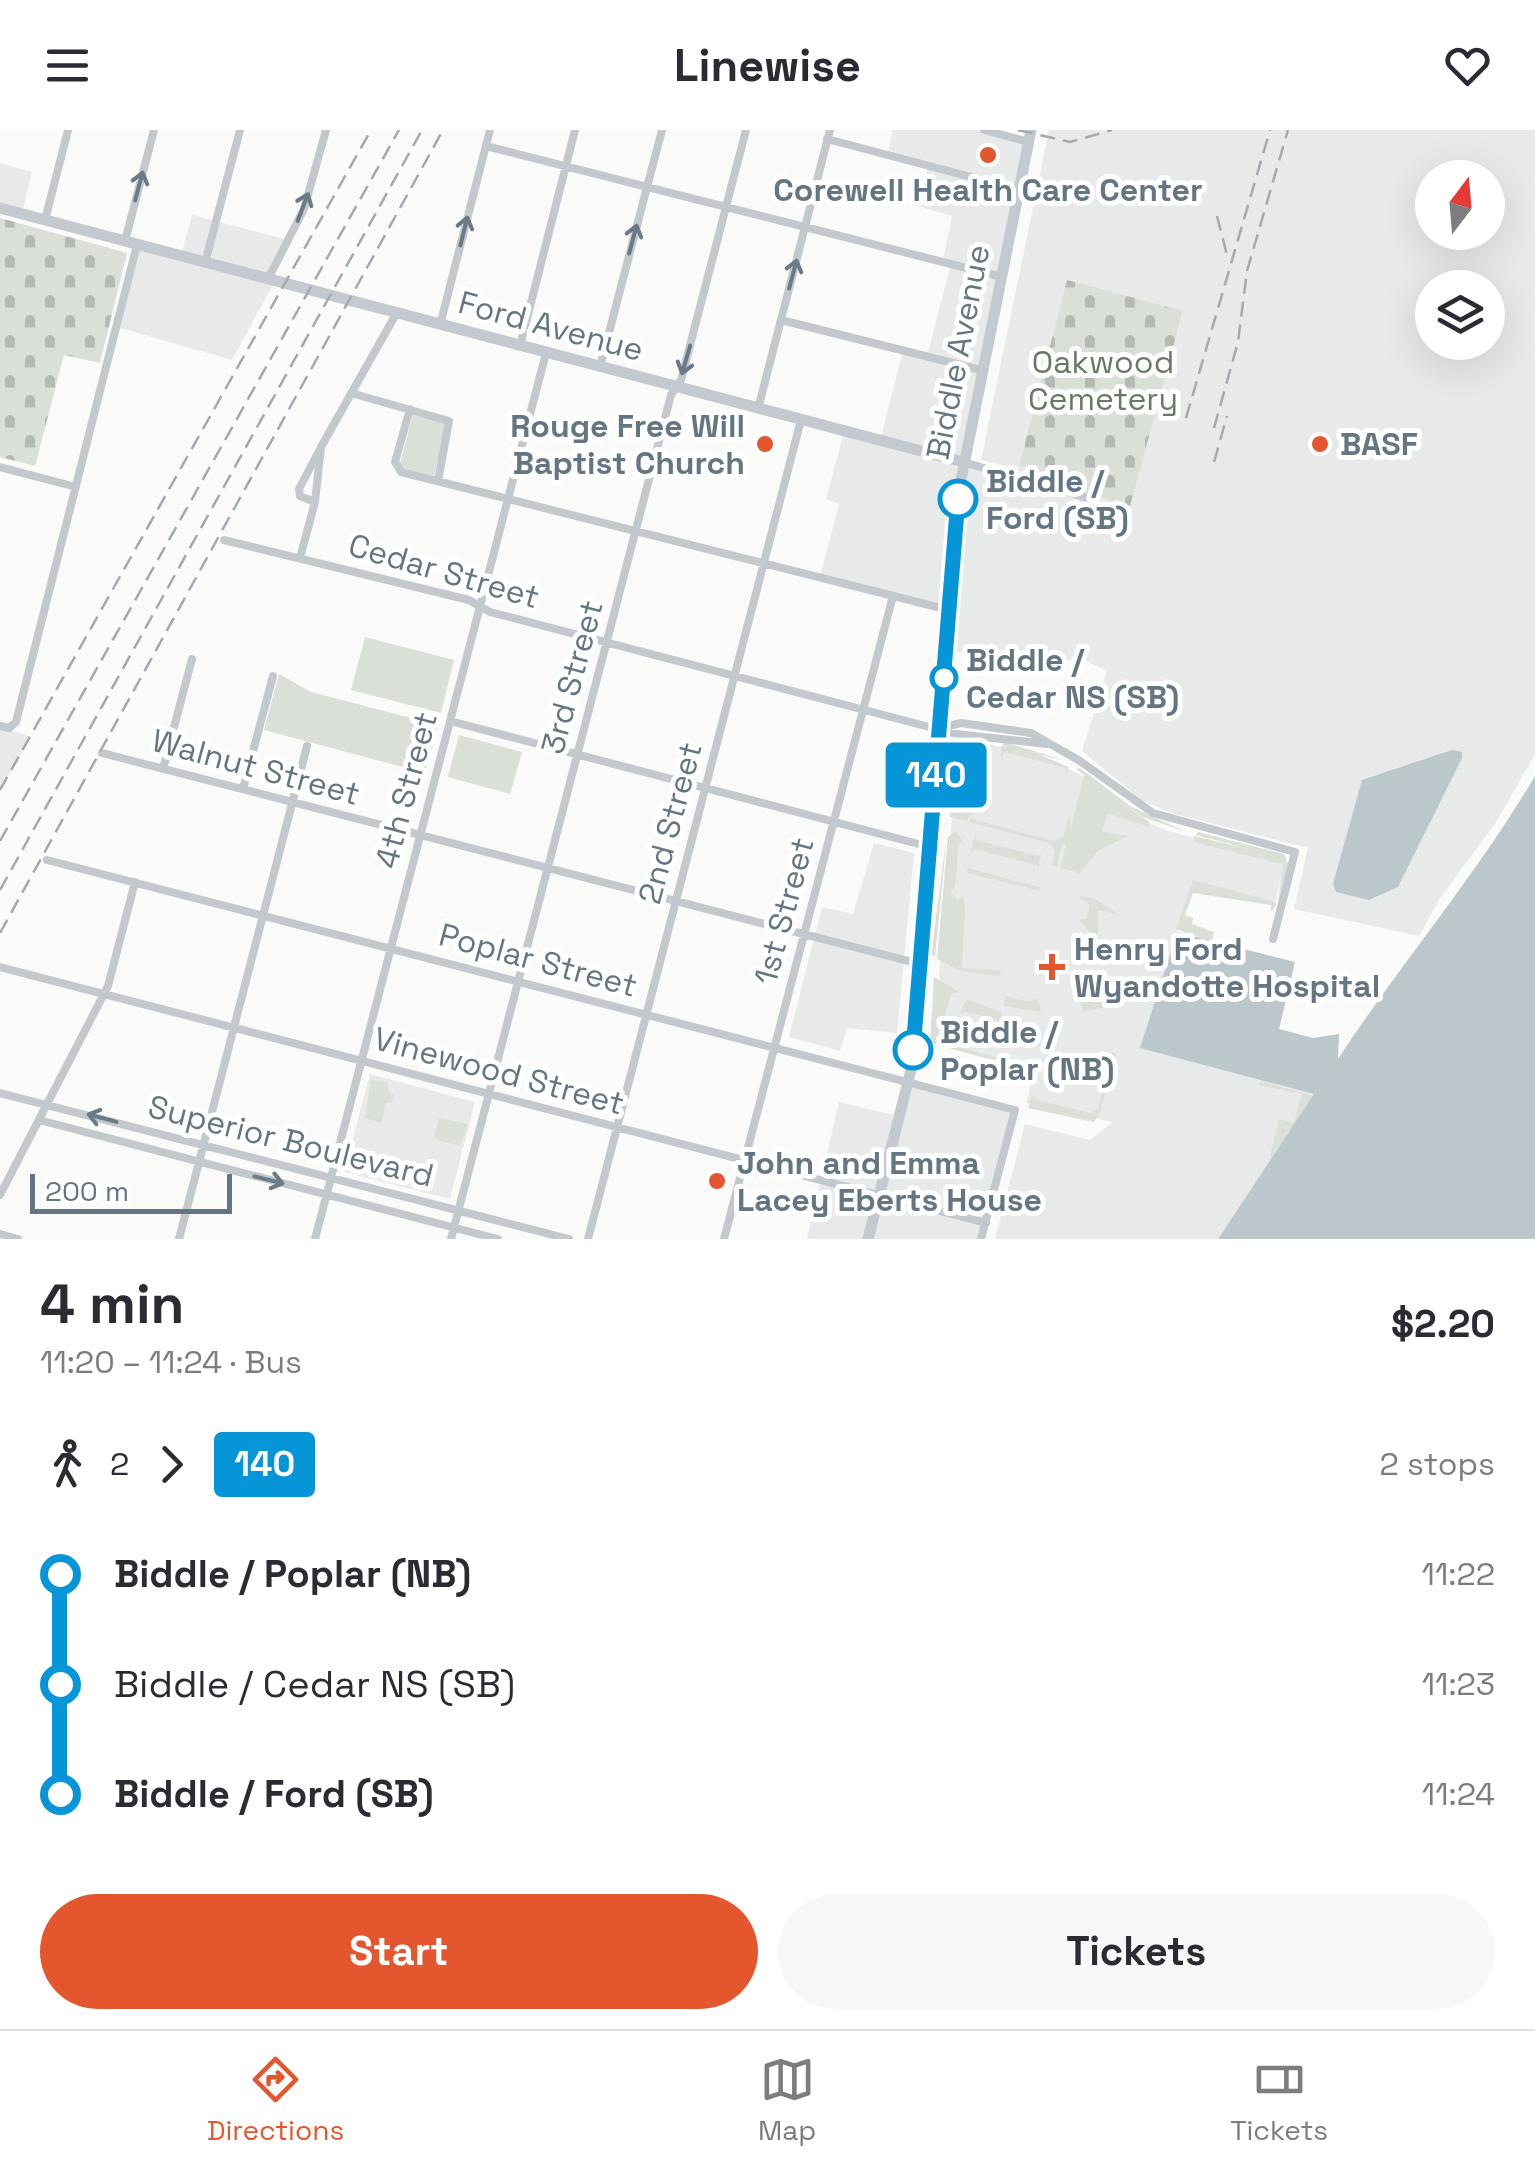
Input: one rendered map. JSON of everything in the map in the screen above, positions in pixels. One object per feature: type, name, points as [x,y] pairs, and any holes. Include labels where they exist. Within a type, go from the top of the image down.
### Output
[{"type":"main road","name":"Biddle Avenue","points":[[868,1239],[908,1082],[964,462],[1030,136]]},
{"type":"main road","name":"Ford Avenue","points":[[0,208],[964,462]]},
{"type":"street","points":[[46,220],[68,130]]},
{"type":"street","points":[[0,726],[14,727],[76,487],[154,130]]},
{"type":"street","points":[[205,262],[240,130]]},
{"type":"street","points":[[268,279],[306,206],[326,130]]},
{"type":"street","points":[[440,326],[490,130]]},
{"type":"street","points":[[520,346],[575,130]]},
{"type":"street","points":[[600,368],[662,130]]},
{"type":"street","name":"3rd Street","points":[[451,1239],[746,130]]},
{"type":"street","points":[[984,130],[1030,136]]},
{"type":"street","points":[[758,409],[828,135],[1020,190]]},
{"type":"street","points":[[486,146],[1002,277]]},
{"type":"street","points":[[315,502],[300,496],[299,489],[396,314]]},
{"type":"street","points":[[781,320],[981,370]]},
{"type":"street","name":"4th Street","points":[[315,1239],[546,353]]},
{"type":"street","points":[[351,393],[410,408],[451,424],[438,482]]},
{"type":"street","points":[[410,408],[396,467],[438,482],[949,610]]},
{"type":"street","name":"2nd Street","points":[[588,1239],[802,420]]},
{"type":"street","points":[[300,558],[315,502],[321,447]]},
{"type":"street","name":"Ford Avenue","points":[[964,462],[1088,498]]},
{"type":"street","points":[[0,466],[76,487]]},
{"type":"street","name":"Cedar Street","points":[[224,540],[940,728],[961,723],[1016,729],[1039,736],[1154,813],[1296,852],[1272,940]]},
{"type":"street","name":"1st Street","points":[[724,1239],[892,596]]},
{"type":"street","points":[[163,769],[192,658]]},
{"type":"street","points":[[243,790],[274,676]]},
{"type":"street","points":[[450,721],[930,847]]},
{"type":"street","points":[[178,1239],[307,746]]},
{"type":"street","name":"Walnut Street","points":[[102,753],[920,964]]},
{"type":"street","name":"Poplar Street","points":[[47,860],[1015,1110],[986,1223]]},
{"type":"street","points":[[0,1195],[104,994],[135,882]]},
{"type":"street","name":"Vinewood Street","points":[[0,968],[986,1223]]},
{"type":"street","name":"Superior Boulevard","points":[[0,1094],[569,1239]]},
{"type":"street","name":"Superior Boulevard","points":[[39,1120],[498,1239]]},
{"type":"street","points":[[982,1239],[986,1223]]},
{"type":"street","points":[[0,1234],[18,1239]]},
{"type":"shaded area","points":[[893,130],[984,130],[1029,142],[964,461],[1016,477],[1017,469],[981,460],[1049,130],[1535,130],[1535,754],[1497,821],[1440,898],[1419,936],[1294,909],[1308,848],[1171,813],[1140,799],[1082,751],[1107,671],[1086,661],[946,651],[949,610],[820,577],[839,504],[826,499],[844,432],[880,440],[903,351],[927,356],[951,264],[943,261],[952,216],[918,206],[928,166],[887,155]],"holes":[[[1067,281],[1183,312],[1129,505],[1069,489],[1071,480],[1019,466]]]},
{"type":"shaded area","points":[[0,163],[32,172],[22,214],[0,208]]},
{"type":"shaded area","points":[[192,215],[289,240],[268,278],[275,281],[232,360],[117,327],[137,245],[181,256]]},
{"type":"shaded area","points":[[0,726],[31,737],[0,790]]},
{"type":"shaded area","name":"Henry Ford Wyandotte Hospital","points":[[958,742],[988,744],[1056,762],[1088,779],[1133,816],[1168,831],[1286,861],[1275,903],[1192,882],[1141,1046],[1315,1093],[1218,1239],[995,1239],[1025,1124],[1090,1140],[1113,1122],[1026,1103],[1035,1069],[934,1042]]},
{"type":"shaded area","points":[[1452,750],[1462,752],[1462,758],[1398,887],[1369,900],[1336,892],[1333,884],[1362,780]]},
{"type":"shaded area","points":[[1535,776],[1535,1239],[1218,1239],[1314,1094],[1140,1048],[1177,932],[1295,962],[1279,1029],[1313,1038],[1339,1034],[1338,1059],[1488,849]]},
{"type":"shaded area","points":[[874,843],[914,853],[897,1033],[847,1028],[840,1051],[789,1037],[822,907],[853,914]]},
{"type":"shaded area","points":[[370,1074],[475,1102],[450,1199],[344,1172]]},
{"type":"shaded area","points":[[908,1082],[1015,1110],[981,1239],[807,1239],[839,1102],[899,1116]]},
{"type":"green space","points":[[0,218],[127,253],[100,363],[64,355],[35,466],[0,457]]},
{"type":"green space","name":"Oakwood Cemetery","points":[[1067,280],[1183,311],[1130,506],[1069,489],[1070,480],[1019,466]]},
{"type":"green space","points":[[413,415],[448,424],[434,476],[399,467]]},
{"type":"green space","points":[[365,637],[454,660],[441,713],[351,690]]},
{"type":"green space","points":[[279,674],[311,692],[438,725],[425,773],[264,730]]},
{"type":"green space","points":[[459,735],[522,752],[510,794],[448,777]]},
{"type":"green space","points":[[950,742],[955,742],[948,815],[944,786]]},
{"type":"green space","points":[[956,742],[993,745],[991,754],[991,748],[978,747],[977,754],[971,753],[966,811],[972,812],[967,821],[950,817]]},
{"type":"green space","points":[[1005,742],[1063,760],[1040,755],[1068,767],[1067,773],[1065,768],[1005,752],[1001,757],[1001,746],[1008,747],[1002,745]]},
{"type":"green space","points":[[1080,768],[1130,806],[1186,832],[1143,817],[1112,797],[1148,821],[1149,827],[1108,813],[1102,831],[1128,836],[1099,850],[1080,873],[1060,868],[1066,846],[1062,843],[1057,867],[1052,865],[1055,851],[1050,843],[969,822],[973,814],[972,819],[1054,841],[1063,837],[1070,813],[1070,831],[1084,775],[1076,769]]},
{"type":"green space","points":[[956,831],[964,843],[959,842],[955,887],[950,891],[957,900],[963,896],[965,906],[962,968],[1001,971],[999,976],[961,971],[937,959],[948,837]]},
{"type":"green space","points":[[1198,832],[1284,854],[1288,864],[1278,902],[1284,860],[1282,864],[1194,842],[1194,836],[1257,851],[1196,835]]},
{"type":"green space","points":[[947,834],[935,957],[931,954]]},
{"type":"green space","points":[[975,834],[976,840],[1039,856],[1042,852],[1037,871],[1037,865],[974,849],[971,854]]},
{"type":"green space","points":[[969,861],[968,868],[1039,887],[1041,891],[967,873]]},
{"type":"green space","points":[[1193,880],[1277,904],[1271,912],[1271,905],[1193,893],[1185,915],[1193,918],[1192,924],[1214,932],[1212,942],[1176,929]]},
{"type":"green space","points":[[1077,895],[1095,899],[1119,915],[1098,910],[1098,943],[1080,920],[1086,919],[1090,905]]},
{"type":"green space","points":[[1081,970],[1079,985],[1089,980],[1107,985],[1102,1008],[1083,1012],[1077,989]]},
{"type":"green space","points":[[934,977],[959,992],[951,993],[940,1037],[948,1045],[1016,1062],[1015,1066],[930,1043]]},
{"type":"green space","points":[[1005,996],[1030,1002],[1037,998],[1041,1012],[1004,1006]]},
{"type":"green space","points":[[967,999],[1002,1013],[1001,1026],[997,1020],[964,1011],[959,1015]]},
{"type":"green space","points":[[1112,1053],[1116,1054],[1094,1122],[1028,1108],[1032,1094],[1033,1099],[1090,1113],[1098,1109]]},
{"type":"green space","points":[[371,1080],[387,1082],[389,1092],[394,1094],[392,1103],[386,1102],[381,1123],[365,1118]]},
{"type":"green space","points":[[1261,1081],[1313,1096],[1269,1161],[1279,1119],[1294,1123],[1302,1094],[1259,1085]]},
{"type":"green space","points":[[439,1118],[468,1124],[460,1146],[434,1139]]},
{"type":"railway","points":[[0,790],[371,130]]},
{"type":"railway","points":[[0,841],[399,130]]},
{"type":"railway","points":[[0,890],[422,130]]},
{"type":"railway","points":[[0,933],[443,130]]},
{"type":"railway","points":[[1018,130],[1070,142],[1112,130]]},
{"type":"railway","points":[[1186,418],[1270,130]]},
{"type":"railway","points":[[1214,428],[1238,342],[1247,271],[1288,130]]},
{"type":"railway","points":[[1217,216],[1228,259]]},
{"type":"railway","points":[[1214,462],[1227,416]]},
{"type":"bus line","name":"140","points":[[913,1050],[958,499]]},
{"type":"place","name":"Corewell Health Care Center","points":[[988,155]]},
{"type":"place","name":"Rouge Free Will Baptist Church","points":[[765,444]]},
{"type":"place","name":"BASF","points":[[1320,444]]},
{"type":"place","name":"Biddle / Ford (SB)","points":[[958,499]]},
{"type":"place","name":"Biddle / Cedar NS (SB)","points":[[944,678]]},
{"type":"place","name":"Henry Ford Wyandotte Hospital","points":[[1052,967]]},
{"type":"place","name":"Biddle / Poplar (NB)","points":[[913,1050]]},
{"type":"place","name":"John and Emma Lacey Eberts House","points":[[717,1181]]}]
